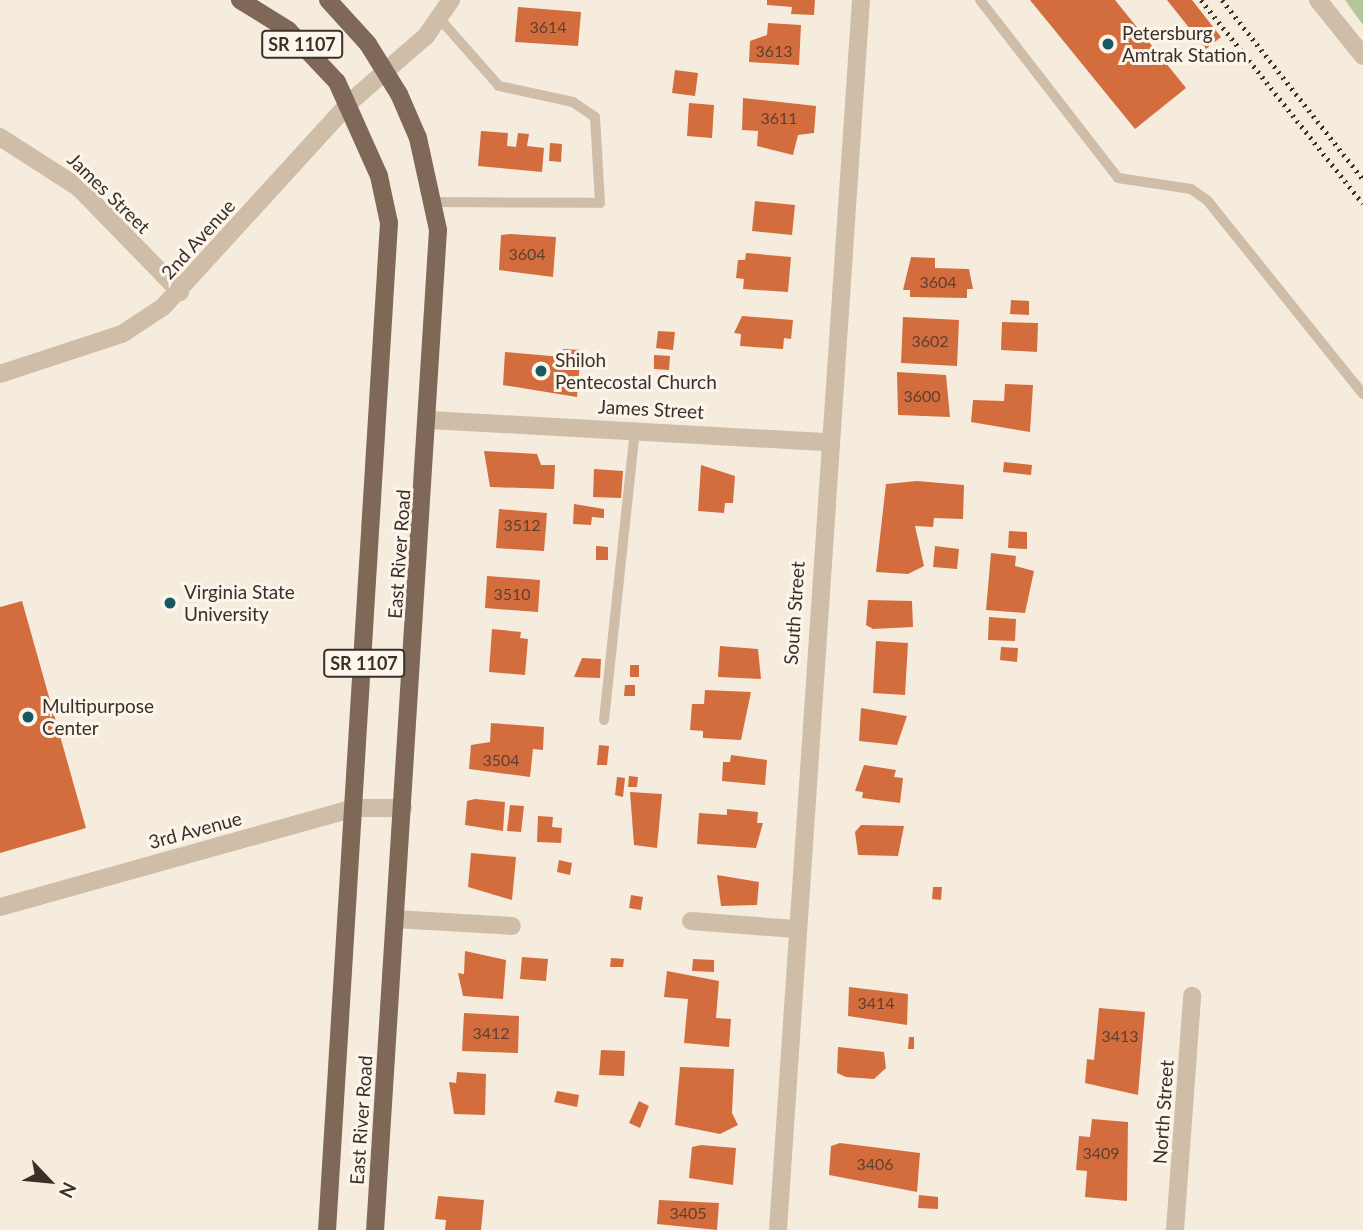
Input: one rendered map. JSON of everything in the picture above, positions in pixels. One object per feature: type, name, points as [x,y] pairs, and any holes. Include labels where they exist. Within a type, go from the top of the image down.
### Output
[{"type":"main road","name":"SR 1107","points":[[240,0],[304,45],[349,103]]},
{"type":"main road","name":"SR 1107","points":[[328,0],[386,70]]},
{"type":"main road","name":"East River Road","points":[[375,1230],[439,278],[434,202],[418,138],[386,70]]},
{"type":"main road","name":"East River Road","points":[[327,1230],[390,258],[379,176],[349,103]]},
{"type":"street","points":[[386,70],[439,18],[451,0]]},
{"type":"street","name":"South Street","points":[[778,1230],[828,442],[861,0]]},
{"type":"street","points":[[1318,0],[1363,56]]},
{"type":"street","name":"2nd Avenue","points":[[0,374],[122,334],[180,292],[349,103],[386,70]]},
{"type":"street","name":"James Street","points":[[0,137],[71,182],[180,292]]},
{"type":"street","name":"James Street","points":[[430,420],[635,429],[828,442]]},
{"type":"street","name":"3rd Avenue","points":[[0,907],[355,808],[403,808]]},
{"type":"street","points":[[395,919],[512,926]]},
{"type":"street","points":[[691,922],[796,929]]},
{"type":"street","name":"North Street","points":[[1175,1230],[1192,996]]},
{"type":"lane","points":[[979,0],[1118,178],[1191,189],[1207,200],[1363,394]]},
{"type":"lane","points":[[434,202],[600,203],[595,117],[573,102],[499,86],[439,18]]},
{"type":"lane","points":[[604,720],[635,429]]},
{"type":"green space","points":[[1345,0],[1363,0],[1363,25],[1360,21]]},
{"type":"building","points":[[767,0],[815,0],[814,15],[791,14],[792,7],[767,5]]},
{"type":"building","name":"Petersburg Amtrak Station","points":[[1030,0],[1115,0],[1186,88],[1135,129]]},
{"type":"building","points":[[1167,0],[1192,0],[1221,37],[1206,49]]},
{"type":"building","points":[[518,7],[581,12],[578,46],[515,42]]},
{"type":"building","points":[[768,23],[801,25],[799,65],[749,62],[750,41],[767,35]]},
{"type":"building","points":[[675,70],[698,73],[695,96],[672,93]]},
{"type":"building","points":[[743,98],[816,106],[814,133],[798,135],[793,155],[757,146],[758,131],[742,130]]},
{"type":"building","points":[[689,103],[714,105],[712,138],[687,136]]},
{"type":"building","points":[[481,131],[508,133],[507,146],[516,147],[518,133],[529,134],[527,146],[544,148],[542,172],[478,166]]},
{"type":"building","points":[[550,143],[562,144],[561,162],[549,161]]},
{"type":"building","points":[[755,201],[795,205],[792,235],[752,231]]},
{"type":"building","points":[[501,235],[556,237],[553,277],[499,270]]},
{"type":"building","points":[[746,253],[791,257],[788,292],[743,289],[744,279],[736,278],[738,260],[745,260]]},
{"type":"building","points":[[911,257],[935,258],[935,268],[969,269],[973,289],[967,289],[967,298],[910,297],[910,290],[903,290]]},
{"type":"building","points":[[1011,300],[1029,301],[1029,315],[1010,314]]},
{"type":"building","points":[[742,316],[793,320],[791,339],[784,338],[783,349],[740,346],[741,334],[734,333]]},
{"type":"building","points":[[903,317],[959,320],[957,366],[901,363]]},
{"type":"building","points":[[1002,322],[1038,323],[1037,352],[1001,350]]},
{"type":"building","points":[[658,331],[675,332],[673,350],[656,348]]},
{"type":"building","name":"Shiloh Pentecostal Church","points":[[563,349],[581,350],[577,397],[503,385],[505,352],[562,357]]},
{"type":"building","points":[[654,355],[670,356],[669,370],[654,369]]},
{"type":"building","points":[[897,372],[946,375],[950,417],[898,415]]},
{"type":"building","points":[[1005,384],[1033,385],[1030,432],[971,422],[973,400],[1004,401]]},
{"type":"building","points":[[484,451],[537,454],[541,465],[555,465],[554,489],[490,487]]},
{"type":"building","points":[[1004,462],[1032,465],[1031,475],[1003,472]]},
{"type":"building","points":[[701,465],[735,476],[733,503],[725,503],[724,513],[698,511]]},
{"type":"building","points":[[594,469],[623,471],[621,498],[593,497]]},
{"type":"building","points":[[917,481],[964,485],[963,519],[934,518],[933,527],[915,526],[924,566],[908,574],[876,572],[886,484]]},
{"type":"building","points":[[574,504],[604,509],[604,518],[592,517],[591,525],[573,524]]},
{"type":"building","points":[[499,509],[547,513],[544,551],[496,548]]},
{"type":"building","points":[[1009,531],[1027,532],[1027,549],[1008,548]]},
{"type":"building","points":[[596,546],[608,547],[608,560],[596,560]]},
{"type":"building","points":[[935,546],[959,549],[957,569],[933,567]]},
{"type":"building","points":[[991,553],[1016,556],[1015,566],[1034,571],[1025,613],[986,610]]},
{"type":"building","points":[[487,576],[540,580],[538,612],[485,608]]},
{"type":"building","points":[[868,600],[912,601],[913,627],[873,629],[866,625]]},
{"type":"building","name":"Multipurpose Center","points":[[22,601],[86,828],[0,853],[0,607]]},
{"type":"building","points":[[989,617],[1016,619],[1015,641],[988,640]]},
{"type":"building","points":[[492,629],[521,632],[520,638],[528,639],[525,675],[489,672]]},
{"type":"building","points":[[876,641],[908,643],[905,695],[873,693]]},
{"type":"building","points":[[720,646],[758,649],[761,679],[718,677]]},
{"type":"building","points":[[1001,647],[1018,648],[1017,662],[1000,660]]},
{"type":"building","points":[[582,658],[601,659],[600,678],[574,677]]},
{"type":"building","points":[[630,665],[639,665],[639,677],[630,677]]},
{"type":"building","points":[[625,685],[635,685],[635,696],[624,696]]},
{"type":"building","points":[[705,690],[751,692],[741,740],[703,738],[703,731],[690,730],[692,704],[704,704]]},
{"type":"building","points":[[861,708],[907,716],[897,745],[859,741]]},
{"type":"building","points":[[491,723],[544,727],[543,750],[533,749],[530,777],[469,769],[471,745],[490,742]]},
{"type":"building","points":[[599,745],[609,746],[607,765],[597,765]]},
{"type":"building","points":[[731,755],[767,760],[765,785],[722,781],[723,762],[730,762]]},
{"type":"building","points":[[864,765],[896,770],[894,777],[903,778],[900,803],[862,798],[863,792],[855,791]]},
{"type":"building","points":[[629,776],[638,777],[637,787],[628,787]]},
{"type":"building","points":[[617,777],[625,778],[623,797],[615,795]]},
{"type":"building","points":[[630,792],[662,794],[657,848],[634,845]]},
{"type":"building","points":[[475,799],[505,802],[503,831],[465,825],[467,801]]},
{"type":"building","points":[[510,805],[524,806],[521,832],[507,831]]},
{"type":"building","points":[[727,809],[758,812],[757,823],[763,823],[756,848],[697,844],[699,813],[727,815]]},
{"type":"building","points":[[538,816],[553,817],[552,827],[562,828],[561,843],[537,842]]},
{"type":"building","points":[[861,825],[904,826],[898,856],[858,855],[855,832]]},
{"type":"building","points":[[471,853],[516,857],[512,900],[468,887]]},
{"type":"building","points":[[559,860],[572,863],[570,875],[557,872]]},
{"type":"building","points":[[717,875],[759,882],[757,905],[721,906]]},
{"type":"building","points":[[933,887],[942,887],[941,900],[932,899]]},
{"type":"building","points":[[631,895],[643,897],[641,910],[629,908]]},
{"type":"building","points":[[465,951],[506,960],[503,999],[463,996],[458,973],[464,974]]},
{"type":"building","points":[[522,957],[548,959],[546,981],[520,979]]},
{"type":"building","points":[[611,958],[624,959],[623,967],[610,967]]},
{"type":"building","points":[[693,959],[714,960],[714,972],[692,971]]},
{"type":"building","points":[[667,971],[719,981],[716,1018],[731,1019],[729,1047],[684,1043],[688,999],[664,997]]},
{"type":"building","points":[[849,987],[908,994],[907,1025],[848,1016]]},
{"type":"building","points":[[1099,1008],[1145,1012],[1138,1095],[1085,1083],[1087,1059],[1094,1060]]},
{"type":"building","points":[[464,1013],[519,1016],[518,1053],[462,1051]]},
{"type":"building","points":[[909,1037],[914,1037],[914,1049],[908,1049]]},
{"type":"building","points":[[838,1047],[884,1052],[886,1068],[874,1079],[846,1077],[837,1073]]},
{"type":"building","points":[[601,1050],[625,1051],[624,1076],[599,1075]]},
{"type":"building","points":[[680,1067],[734,1069],[732,1113],[738,1125],[720,1134],[675,1125]]},
{"type":"building","points":[[457,1072],[486,1074],[485,1115],[454,1114],[449,1082],[456,1083]]},
{"type":"building","points":[[557,1091],[579,1095],[577,1107],[554,1102]]},
{"type":"building","points":[[639,1101],[649,1106],[640,1128],[629,1123]]},
{"type":"building","points":[[1092,1119],[1128,1122],[1127,1201],[1085,1197],[1087,1171],[1076,1170],[1079,1136],[1090,1137]]},
{"type":"building","points":[[840,1143],[920,1153],[917,1192],[829,1175],[831,1146]]},
{"type":"building","points":[[701,1145],[736,1148],[733,1185],[689,1178],[692,1147]]},
{"type":"building","points":[[919,1195],[938,1197],[938,1209],[918,1208]]},
{"type":"building","points":[[438,1196],[484,1200],[481,1230],[445,1230],[446,1220],[435,1219]]},
{"type":"building","points":[[659,1200],[719,1203],[717,1230],[657,1224]]},
{"type":"railway","points":[[1201,0],[1363,204]]},
{"type":"railway","points":[[1222,0],[1363,179]]},
{"type":"place","name":"Petersburg Amtrak Station","points":[[1108,44]]},
{"type":"place","name":"Shiloh Pentecostal Church","points":[[541,371]]},
{"type":"place","name":"Virginia State University","points":[[170,603]]},
{"type":"place","name":"Multipurpose Center","points":[[28,717]]}]
